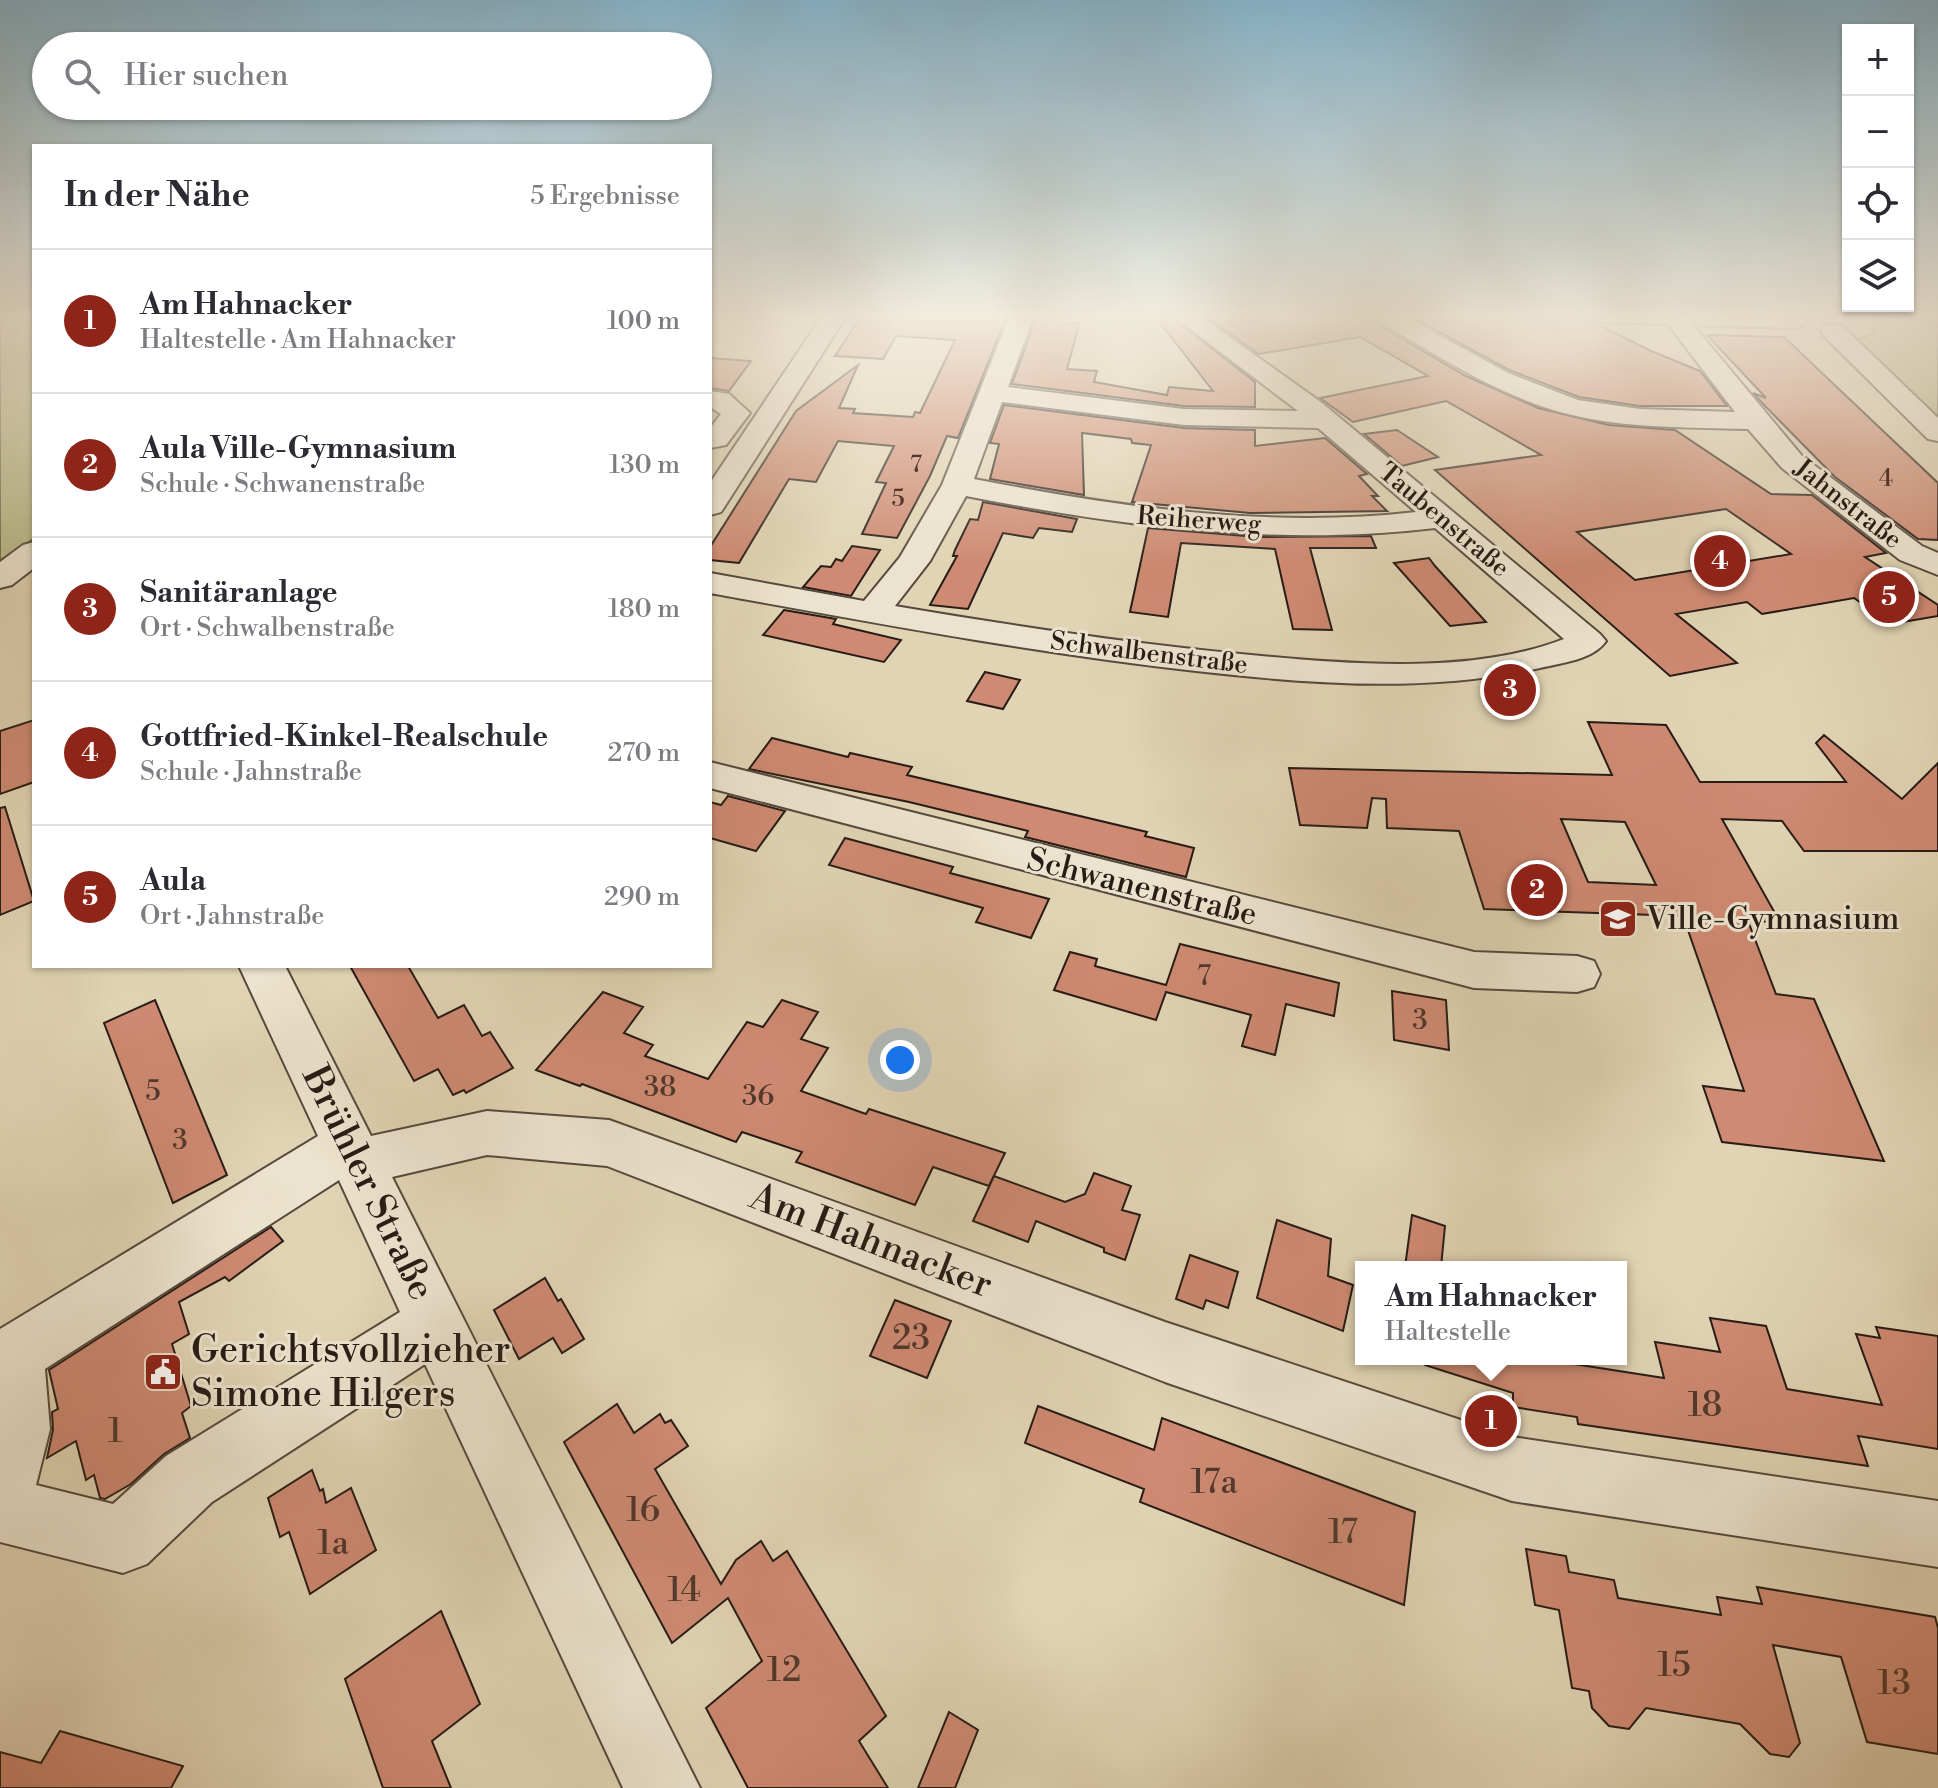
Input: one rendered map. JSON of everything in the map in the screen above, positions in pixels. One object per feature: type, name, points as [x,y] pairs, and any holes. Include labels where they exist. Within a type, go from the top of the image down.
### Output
[{"type":"street","points":[[712,503],[781,398]]},
{"type":"street","points":[[873,612],[914,561],[957,485],[991,398]]},
{"type":"street","points":[[1036,398],[1184,417],[1325,420]]},
{"type":"street","name":"Taubenstraße","points":[[1296,398],[1588,641]]},
{"type":"street","points":[[1547,398],[1572,407],[1626,416],[1756,421]]},
{"type":"street","name":"Jahnstraße","points":[[1738,398],[1792,462],[1911,553],[1938,565]]},
{"type":"street","points":[[1906,398],[1938,433]]},
{"type":"street","points":[[712,399],[720,400],[736,413],[716,439],[712,440]]},
{"type":"street","points":[[730,421],[764,424]]},
{"type":"street","name":"Reiherweg","points":[[957,485],[1070,507],[1175,521],[1340,528],[1443,518]]},
{"type":"street","points":[[0,578],[32,554]]},
{"type":"street","points":[[0,578],[32,586]]},
{"type":"street","name":"Schwalbenstraße","points":[[712,583],[1109,652],[1291,669],[1389,674],[1475,670],[1570,651],[1588,641]]},
{"type":"street","name":"Schwanenstraße","points":[[712,776],[1474,970],[1577,974]]},
{"type":"street","name":"Brühler Straße","points":[[263,968],[662,1788]]},
{"type":"street","name":"Am Hahnacker","points":[[0,1500],[19,1429],[14,1354],[353,1153],[487,1133],[609,1143],[1165,1352],[1512,1469],[1938,1534]]},
{"type":"street","points":[[0,1509],[123,1540],[189,1479],[436,1323]]},
{"type":"green space","points":[[0,398],[32,398],[32,540],[0,564]]},
{"type":"green space","points":[[1919,398],[1938,398],[1938,417]]},
{"type":"building","points":[[813,398],[843,398],[839,408],[855,409],[853,413],[913,417],[915,412],[920,413],[927,398],[974,398],[958,438],[947,436],[897,538],[862,534],[886,483],[876,482],[894,446],[838,441],[816,482],[789,479],[739,563],[712,560],[712,544],[796,411]]},
{"type":"building","points":[[1125,398],[1255,398],[1255,407],[1184,406]]},
{"type":"building","points":[[1321,398],[1516,398],[1538,408],[1609,425],[1675,430],[1771,494],[1812,495],[1886,553],[1865,557],[1938,605],[1938,616],[1891,624],[1854,598],[1762,614],[1747,602],[1676,614],[1737,663],[1670,676],[1435,470],[1541,455],[1446,401],[1353,422]],"holes":[[[1726,509],[1791,554],[1635,580],[1577,532]]]},
{"type":"building","points":[[1589,398],[1721,398],[1727,406],[1640,406]]},
{"type":"building","points":[[1758,398],[1849,398],[1938,483],[1938,540],[1918,539],[1835,477]]},
{"type":"building","points":[[1004,405],[1184,428],[1255,430],[1255,446],[1325,438],[1367,474],[1359,476],[1387,511],[1250,513],[1132,502],[1151,445],[1132,443],[1131,439],[1082,433],[1084,495],[990,479],[999,444],[990,443]]},
{"type":"building","points":[[1397,430],[1438,457],[1402,466],[1364,434]]},
{"type":"building","points":[[983,502],[1077,519],[1072,532],[1039,528],[1033,538],[1003,533],[968,609],[930,605],[957,556],[953,556],[970,519],[978,520]]},
{"type":"building","points":[[1148,528],[1258,537],[1371,536],[1376,548],[1310,548],[1332,630],[1293,629],[1275,549],[1181,543],[1168,617],[1130,612]]},
{"type":"building","points":[[852,546],[880,550],[851,596],[803,587],[821,566],[831,567],[836,559],[842,561]]},
{"type":"building","points":[[1429,558],[1486,622],[1450,626],[1394,563]]},
{"type":"building","points":[[784,610],[836,619],[833,624],[901,640],[884,662],[763,635]]},
{"type":"building","points":[[985,672],[1020,680],[1003,709],[967,701]]},
{"type":"building","points":[[32,721],[32,783],[0,794],[0,731]]},
{"type":"building","points":[[1588,722],[1666,725],[1700,782],[1846,782],[1816,743],[1824,735],[1902,799],[1938,763],[1938,851],[1804,851],[1782,821],[1722,819],[1780,922],[1748,921],[1776,994],[1814,999],[1884,1161],[1722,1142],[1703,1086],[1744,1091],[1683,916],[1484,909],[1459,831],[1387,828],[1386,799],[1372,798],[1367,828],[1300,825],[1289,768],[1612,775]],"holes":[[[1561,819],[1625,822],[1656,885],[1588,882]]]},
{"type":"building","points":[[772,738],[848,757],[850,753],[912,767],[907,775],[1147,832],[1145,836],[1194,848],[1186,877],[1025,837],[1028,831],[909,802],[749,769]]},
{"type":"building","points":[[728,796],[785,811],[756,851],[712,839],[712,803],[721,805]]},
{"type":"building","points":[[5,807],[32,902],[0,915],[0,808]]},
{"type":"building","points":[[845,838],[953,867],[950,873],[1049,899],[1031,938],[976,922],[983,908],[829,865]]},
{"type":"building","points":[[1180,944],[1339,983],[1334,1016],[1286,1004],[1275,1055],[1242,1046],[1251,1015],[1166,992],[1156,1020],[1054,990],[1070,952],[1097,959],[1095,966],[1166,985]]},
{"type":"building","points":[[351,968],[409,968],[438,1018],[464,1005],[482,1036],[490,1032],[513,1068],[466,1093],[464,1090],[453,1095],[438,1069],[414,1081]]},
{"type":"building","points":[[1392,991],[1446,1000],[1449,1050],[1394,1040]]},
{"type":"building","points":[[603,992],[643,1007],[624,1033],[653,1045],[645,1056],[708,1079],[747,1022],[763,1027],[782,1000],[818,1012],[801,1039],[828,1048],[801,1091],[866,1114],[869,1109],[1005,1153],[989,1186],[933,1167],[915,1205],[796,1162],[802,1152],[742,1132],[736,1142],[582,1084],[580,1086],[536,1070]]},
{"type":"building","points":[[155,1000],[227,1175],[173,1203],[104,1023]]},
{"type":"building","points":[[1094,1173],[1131,1186],[1122,1210],[1140,1215],[1125,1260],[1104,1252],[1104,1248],[1036,1221],[1028,1242],[973,1221],[994,1176],[1065,1202],[1085,1194]]},
{"type":"building","points":[[1412,1215],[1445,1226],[1442,1261],[1406,1261]]},
{"type":"building","points":[[1277,1220],[1331,1239],[1328,1276],[1353,1285],[1343,1331],[1257,1298]]},
{"type":"building","points":[[271,1227],[283,1241],[229,1281],[225,1277],[179,1302],[189,1334],[172,1344],[191,1406],[182,1413],[190,1438],[164,1454],[131,1484],[105,1499],[100,1498],[94,1475],[86,1480],[76,1441],[47,1458],[53,1430],[52,1412],[58,1409],[49,1370]]},
{"type":"building","points":[[1190,1255],[1238,1272],[1228,1308],[1206,1300],[1203,1309],[1176,1299]]},
{"type":"building","points":[[545,1278],[584,1339],[562,1353],[553,1338],[519,1359],[494,1310]]},
{"type":"building","points":[[895,1300],[951,1321],[927,1378],[870,1356]]},
{"type":"building","points":[[1710,1318],[1766,1326],[1787,1389],[1882,1405],[1856,1334],[1880,1338],[1876,1327],[1938,1336],[1938,1449],[1858,1436],[1868,1466],[1578,1424],[1577,1417],[1513,1407],[1513,1393],[1425,1365],[1581,1365],[1664,1378],[1655,1342],[1720,1352]]},
{"type":"building","points":[[617,1404],[634,1433],[660,1414],[665,1423],[671,1420],[688,1446],[655,1469],[721,1584],[736,1560],[761,1541],[773,1561],[787,1551],[886,1716],[859,1741],[888,1788],[748,1788],[706,1708],[762,1661],[728,1598],[672,1643],[564,1442]]},
{"type":"building","points":[[1038,1406],[1154,1450],[1162,1418],[1415,1512],[1404,1605],[1140,1502],[1144,1489],[1025,1443]]},
{"type":"building","points":[[312,1470],[320,1491],[323,1489],[326,1503],[351,1488],[376,1550],[310,1594],[289,1532],[280,1537],[268,1498]]},
{"type":"building","points":[[1526,1549],[1566,1556],[1569,1572],[1614,1580],[1618,1598],[1721,1615],[1717,1597],[1762,1604],[1757,1587],[1935,1617],[1938,1628],[1938,1754],[1867,1742],[1841,1657],[1773,1645],[1800,1743],[1789,1757],[1770,1754],[1740,1724],[1646,1708],[1629,1729],[1609,1726],[1592,1708],[1589,1691],[1572,1688],[1559,1610],[1535,1605]]},
{"type":"building","points":[[441,1611],[480,1704],[432,1741],[451,1788],[383,1788],[345,1679]]},
{"type":"building","points":[[949,1712],[978,1730],[955,1788],[918,1788]]},
{"type":"building","points":[[60,1731],[183,1766],[171,1788],[0,1788],[0,1752],[41,1763]]},
{"type":"place","name":"Gottfried-Kinkel-Realschule","points":[[1720,561]]},
{"type":"place","name":"Aula","points":[[1889,597]]},
{"type":"place","name":"Sanitäranlage","points":[[1510,690]]},
{"type":"place","name":"Aula Ville-Gymnasium","points":[[1537,890]]},
{"type":"place","name":"Ville-Gymnasium","points":[[1618,919]]},
{"type":"place","name":"Gerichtsvollzieher Simone Hilgers","points":[[163,1372]]},
{"type":"place","name":"Am Hahnacker","points":[[1491,1421]]}]
